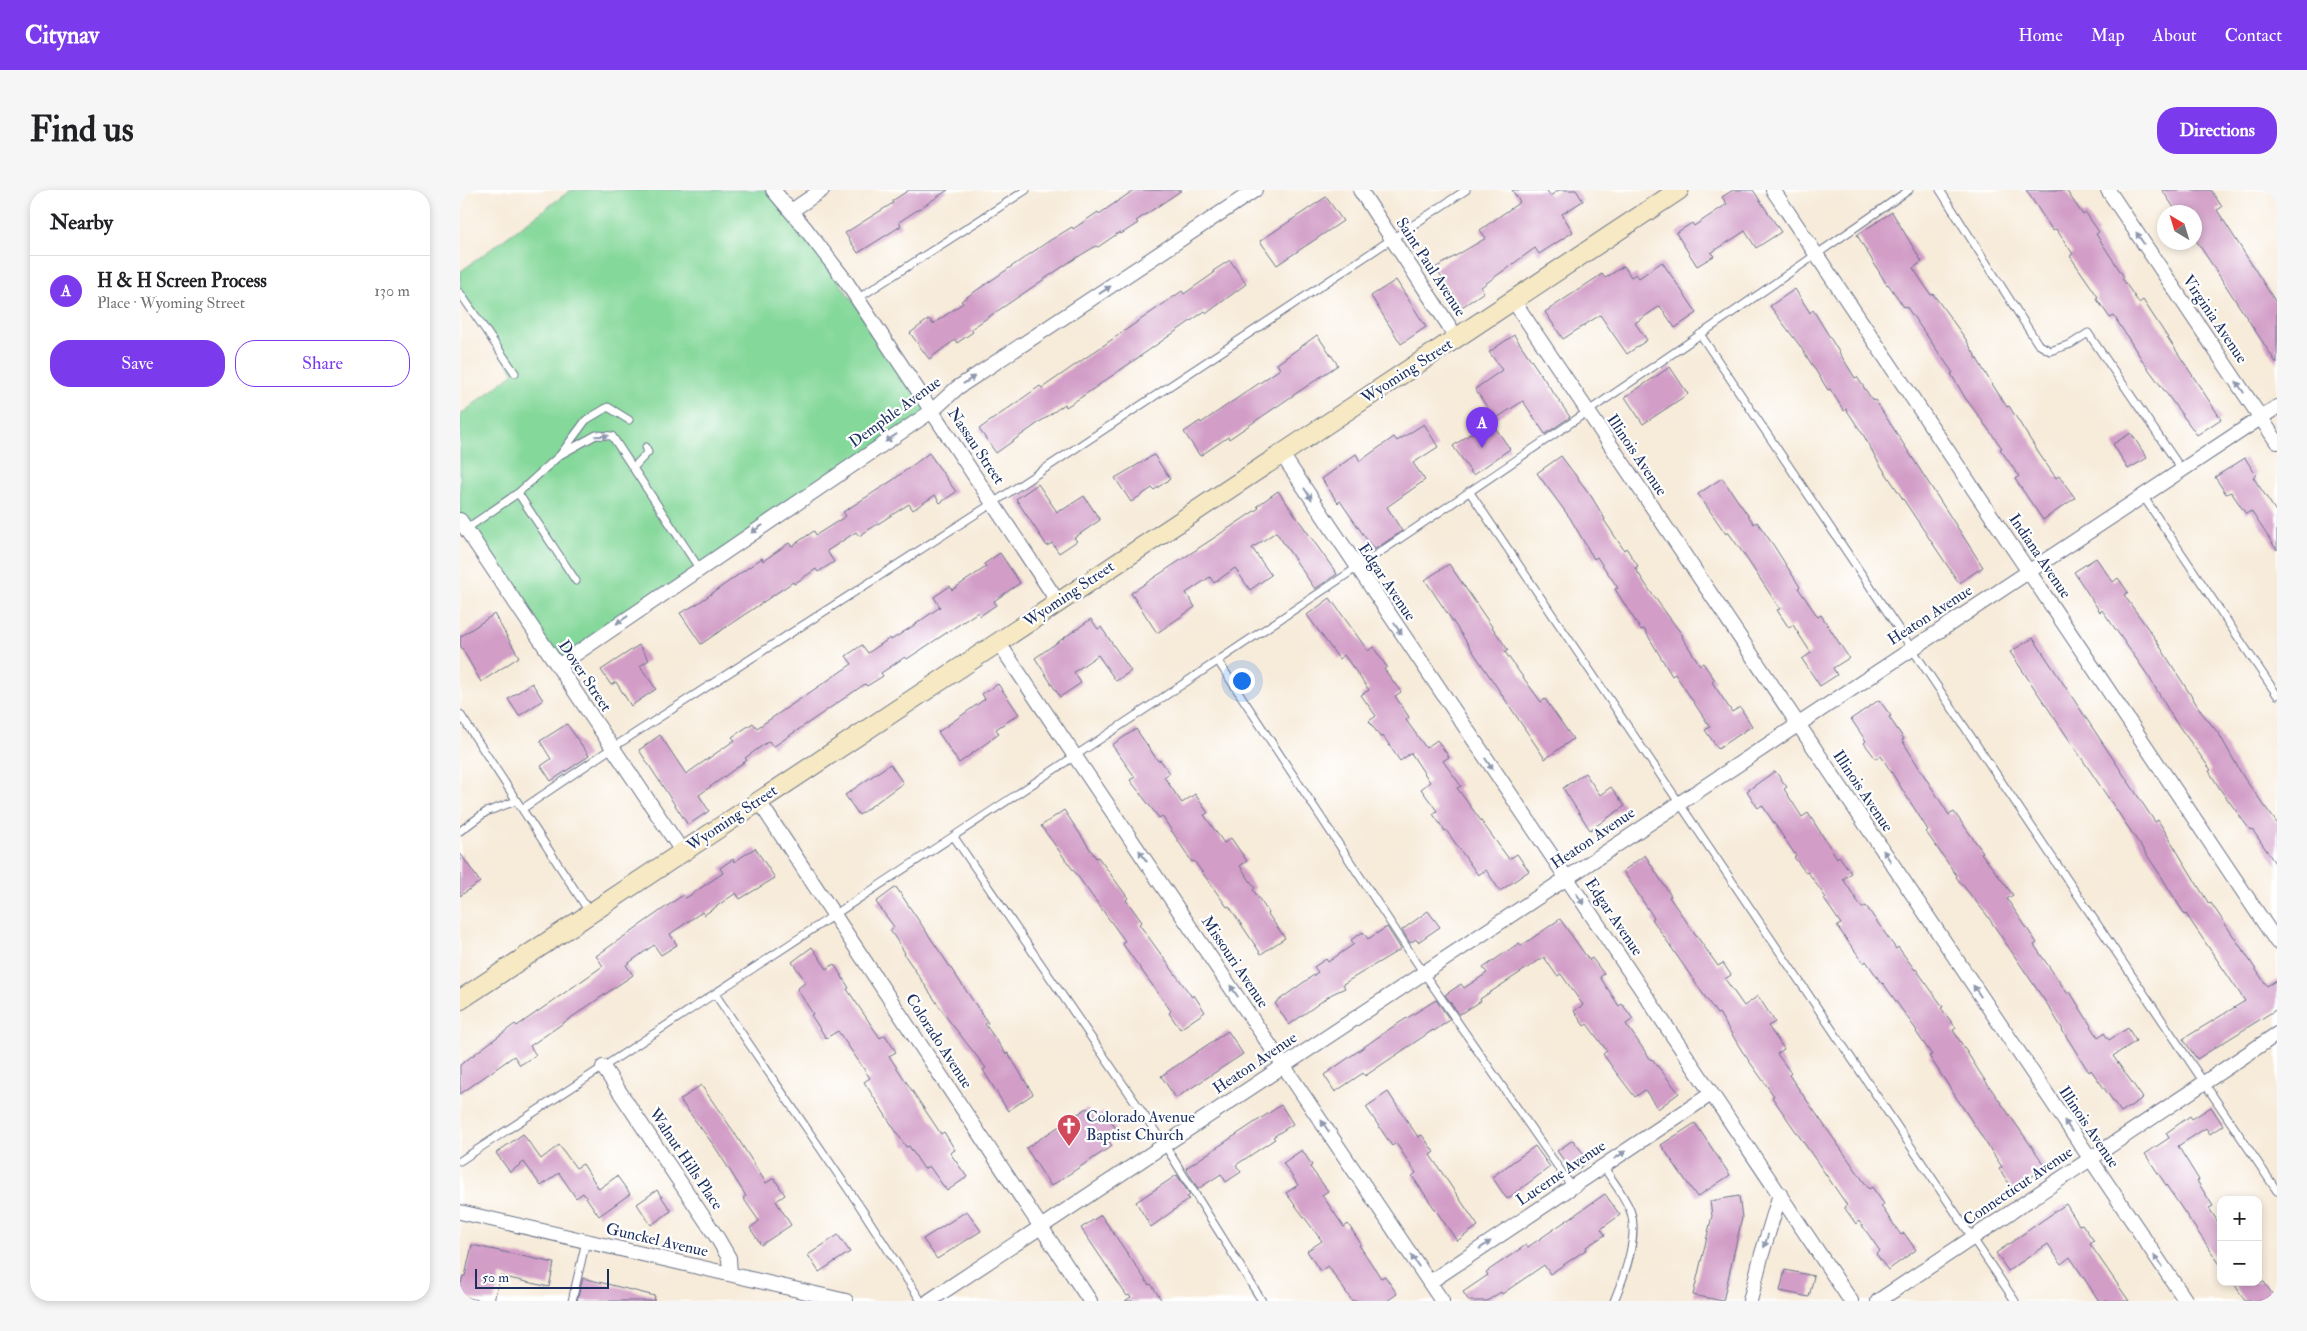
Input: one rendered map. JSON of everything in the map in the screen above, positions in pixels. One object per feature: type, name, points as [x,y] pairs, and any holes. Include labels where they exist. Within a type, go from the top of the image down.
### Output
[{"type":"street","name":"Nassau Street","points":[[773,190],[857,299],[1058,602]]},
{"type":"street","points":[[791,211],[822,190]]},
{"type":"street","name":"Demphle Avenue","points":[[558,666],[699,568],[932,411],[957,388],[1255,190]]},
{"type":"street","name":"Saint Paul Avenue","points":[[1360,190],[1457,338]]},
{"type":"street","name":"Wyoming Street","points":[[460,1000],[758,800],[1679,190]]},
{"type":"street","name":"Indiana Avenue","points":[[1774,190],[2277,942]]},
{"type":"street","name":"Virginia Avenue","points":[[2108,190],[2277,442]]},
{"type":"street","name":"Illinois Avenue","points":[[1513,300],[2186,1301]]},
{"type":"street","name":"Heaton Avenue","points":[[929,1301],[2277,406]]},
{"type":"street","name":"Edgar Avenue","points":[[1281,453],[1851,1301]]},
{"type":"street","name":"Dover Street","points":[[463,524],[682,852]]},
{"type":"street","name":"Missouri Avenue","points":[[998,642],[1442,1301]]},
{"type":"street","name":"Colorado Avenue","points":[[758,800],[1090,1301]]},
{"type":"street","name":"Connecticut Avenue","points":[[1878,1301],[2277,1034]]},
{"type":"street","name":"Walnut Hills Place","points":[[603,1067],[718,1239],[729,1258],[730,1274]]},
{"type":"street","name":"Lucerne Avenue","points":[[1430,1282],[1712,1094]]},
{"type":"street","points":[[1750,1301],[1780,1194]]},
{"type":"street","name":"Gunckel Avenue","points":[[460,1212],[846,1301]]},
{"type":"lane","points":[[857,299],[1026,190]]},
{"type":"lane","points":[[522,809],[612,748],[993,503],[1466,190]]},
{"type":"lane","points":[[460,1161],[835,916],[1218,661],[1587,412],[1909,190]]},
{"type":"lane","points":[[1940,190],[2038,344],[2050,351],[2071,344],[2088,333],[2182,470]]},
{"type":"lane","points":[[2273,190],[2277,196]]},
{"type":"lane","points":[[460,293],[514,373]]},
{"type":"lane","points":[[1700,334],[2277,1191]]},
{"type":"lane","points":[[463,524],[518,493],[560,455],[586,420],[608,407],[629,420]]},
{"type":"lane","points":[[560,455],[596,436],[612,436],[699,568]]},
{"type":"lane","points":[[633,468],[648,452],[646,446]]},
{"type":"lane","points":[[1469,491],[2015,1301]]},
{"type":"lane","points":[[518,493],[576,581]]},
{"type":"lane","points":[[2143,496],[2277,695]]},
{"type":"lane","points":[[1218,661],[1423,972],[1572,1187]]},
{"type":"lane","points":[[460,714],[590,913]]},
{"type":"lane","points":[[460,831],[486,812],[516,801]]},
{"type":"lane","points":[[954,836],[1164,1144],[1262,1301]]},
{"type":"lane","points":[[715,994],[861,1208],[921,1301]]},
{"type":"lane","points":[[1603,1166],[1630,1210],[1634,1234],[1614,1301]]},
{"type":"lane","points":[[572,1301],[586,1241]]},
{"type":"green space","points":[[571,190],[773,190],[932,411],[558,666],[460,520],[460,415],[514,373],[460,293],[460,272]]},
{"type":"building","points":[[909,190],[948,190],[899,222],[901,226],[858,253],[845,233],[893,203],[892,201]]},
{"type":"building","points":[[1134,190],[1182,190],[1136,221],[1138,223],[1071,261],[971,329],[973,332],[957,343],[955,340],[929,359],[910,333],[929,319],[933,324],[963,303],[961,301],[1049,241],[1072,227],[1073,229],[1098,212],[1099,214]]},
{"type":"building","points":[[1512,190],[1547,190],[1550,196],[1559,190],[1576,190],[1583,201],[1562,214],[1573,232],[1539,254],[1535,248],[1481,287],[1484,292],[1462,307],[1435,268],[1486,238],[1480,230],[1520,202]]},
{"type":"building","points":[[1733,190],[1753,190],[1781,232],[1756,248],[1745,231],[1711,253],[1714,256],[1697,266],[1676,233],[1692,223],[1694,226],[1727,204],[1722,197]]},
{"type":"building","points":[[2026,190],[2066,190],[2083,215],[2086,213],[2099,232],[2096,234],[2124,277],[2122,278],[2139,303],[2143,300],[2221,419],[2197,435],[2144,363],[2114,316],[2110,318],[2096,298],[2098,297],[2070,256],[2073,254],[2056,229],[2053,231]]},
{"type":"building","points":[[2162,190],[2211,190],[2222,207],[2217,210],[2277,304],[2277,364],[2202,249],[2202,205],[2172,205]]},
{"type":"building","points":[[1326,197],[1343,221],[1277,265],[1260,241]]},
{"type":"building","points":[[1892,212],[1922,262],[1913,268],[1931,295],[1933,294],[1965,338],[2007,407],[2009,406],[2056,478],[2059,476],[2075,498],[2043,520],[2015,479],[2019,476],[2000,449],[2002,448],[1966,399],[1951,374],[1953,373],[1906,306],[1904,307],[1887,285],[1857,235]]},
{"type":"building","points":[[1230,260],[1246,284],[1207,313],[1205,311],[1083,396],[1066,407],[1065,404],[996,453],[979,429],[1040,386],[1042,388],[1182,291],[1184,294]]},
{"type":"building","points":[[1662,262],[1697,313],[1675,328],[1660,306],[1635,323],[1647,340],[1627,354],[1600,315],[1563,339],[1545,312],[1602,274],[1605,278],[1624,266],[1631,277],[1636,274],[1639,278]]},
{"type":"building","points":[[1396,280],[1426,327],[1401,344],[1371,296]]},
{"type":"building","points":[[1795,289],[1810,313],[1813,310],[1855,378],[1857,377],[1873,401],[1875,400],[1983,567],[1959,583],[1877,460],[1846,409],[1844,411],[1830,389],[1828,390],[1800,346],[1770,306]]},
{"type":"building","points":[[1317,335],[1338,365],[1229,439],[1228,437],[1200,456],[1184,432],[1200,421],[1201,423],[1280,369],[1277,364]]},
{"type":"building","points":[[1514,335],[1570,417],[1545,434],[1523,401],[1495,419],[1475,389],[1502,370],[1489,352]]},
{"type":"building","points":[[1670,367],[1688,394],[1643,424],[1625,397]]},
{"type":"building","points":[[1490,420],[1510,449],[1473,475],[1453,446]]},
{"type":"building","points":[[1424,424],[1438,447],[1413,463],[1425,480],[1387,507],[1402,531],[1374,550],[1340,501],[1338,503],[1322,479],[1356,454],[1360,461],[1394,437],[1397,441]]},
{"type":"building","points":[[2131,433],[2147,458],[2128,469],[2113,444]]},
{"type":"building","points":[[929,453],[956,492],[940,503],[935,495],[913,510],[909,504],[859,536],[856,532],[827,551],[834,562],[818,572],[816,569],[794,584],[793,582],[701,644],[680,613],[697,604],[762,558],[763,561],[789,543],[792,546],[814,531],[816,535],[846,516],[843,512],[893,480]]},
{"type":"building","points":[[1154,455],[1170,479],[1131,502],[1115,478]]},
{"type":"building","points":[[1561,456],[1591,496],[1624,550],[1626,548],[1638,566],[1635,568],[1683,636],[1700,665],[1703,663],[1715,680],[1712,682],[1732,712],[1740,707],[1752,726],[1718,749],[1705,730],[1710,727],[1675,674],[1672,676],[1644,629],[1641,630],[1615,589],[1618,588],[1597,557],[1594,559],[1570,518],[1537,473]]},
{"type":"building","points":[[2245,458],[2256,475],[2253,477],[2277,513],[2277,550],[2251,511],[2246,514],[2231,492],[2226,494],[2215,477]]},
{"type":"building","points":[[1722,478],[1754,524],[1757,522],[1774,546],[1800,587],[1798,588],[1818,617],[1821,615],[1849,658],[1833,668],[1837,675],[1820,686],[1802,659],[1811,653],[1793,625],[1789,628],[1777,610],[1780,609],[1745,556],[1728,532],[1726,534],[1698,494]]},
{"type":"building","points":[[1038,484],[1057,512],[1084,496],[1100,520],[1074,538],[1077,541],[1059,553],[1052,543],[1047,546],[1016,499]]},
{"type":"building","points":[[1278,491],[1337,574],[1315,589],[1276,532],[1252,548],[1271,575],[1250,590],[1235,568],[1214,583],[1210,577],[1186,593],[1195,607],[1157,633],[1131,593],[1259,508],[1257,506]]},
{"type":"building","points":[[1000,553],[1020,583],[994,601],[996,605],[980,616],[978,612],[907,659],[905,657],[881,673],[883,676],[867,686],[865,684],[773,747],[769,741],[745,758],[747,760],[699,795],[709,811],[688,825],[639,750],[660,735],[686,774],[735,740],[732,737],[753,723],[757,728],[852,664],[846,656],[862,645],[868,653],[940,607],[934,597],[950,586],[952,590],[986,567],[984,564]]},
{"type":"building","points":[[2096,558],[2113,582],[2118,578],[2128,592],[2124,595],[2154,637],[2202,713],[2219,734],[2244,778],[2277,823],[2277,866],[2252,829],[2250,830],[2220,789],[2209,771],[2211,770],[2175,721],[2149,677],[2102,610],[2100,612],[2074,572]]},
{"type":"building","points":[[1449,564],[1508,650],[1505,652],[1541,702],[1545,699],[1573,739],[1545,759],[1425,580]]},
{"type":"building","points":[[1330,598],[1368,651],[1373,647],[1387,667],[1384,669],[1401,692],[1395,696],[1409,717],[1406,720],[1426,748],[1437,740],[1449,757],[1443,761],[1461,786],[1457,788],[1509,859],[1517,854],[1529,871],[1500,891],[1486,870],[1478,875],[1433,814],[1437,811],[1421,789],[1430,782],[1411,753],[1400,761],[1383,736],[1381,738],[1369,721],[1376,716],[1361,695],[1369,690],[1344,655],[1339,659],[1307,615]]},
{"type":"building","points":[[494,614],[519,657],[481,682],[460,645],[460,637]]},
{"type":"building","points":[[1091,619],[1098,629],[1101,627],[1131,671],[1116,681],[1098,655],[1074,672],[1081,683],[1060,697],[1035,658]]},
{"type":"building","points":[[2033,638],[2155,822],[2158,820],[2209,904],[2211,903],[2267,986],[2277,980],[2277,1009],[2197,1059],[2183,1039],[2245,1001],[2185,915],[2161,876],[2010,652]]},
{"type":"building","points":[[639,645],[649,660],[640,666],[656,689],[631,706],[616,682],[611,685],[601,670]]},
{"type":"building","points":[[532,683],[543,700],[519,716],[508,699]]},
{"type":"building","points":[[998,684],[1019,714],[996,729],[999,734],[959,763],[938,732],[985,699],[982,694]]},
{"type":"building","points":[[1879,700],[1891,716],[1889,717],[1904,739],[1902,740],[1949,815],[1954,812],[1983,852],[1981,853],[2013,895],[2007,899],[2037,943],[2034,945],[2068,994],[2070,992],[2098,1037],[2104,1033],[2109,1040],[2128,1028],[2136,1041],[2113,1056],[2143,1098],[2121,1112],[2091,1070],[2089,1072],[2049,1007],[1986,914],[1956,877],[1926,832],[1928,830],[1881,756],[1876,759],[1864,743],[1866,741],[1851,719]]},
{"type":"building","points":[[567,724],[589,756],[551,781],[541,766],[551,759],[540,741]]},
{"type":"building","points":[[1136,729],[1158,761],[1160,760],[1170,773],[1164,777],[1182,803],[1195,794],[1208,813],[1204,815],[1224,843],[1231,838],[1247,861],[1240,866],[1255,888],[1253,890],[1268,914],[1285,938],[1261,954],[1229,906],[1227,907],[1194,861],[1192,862],[1162,816],[1159,818],[1130,780],[1135,777],[1112,745]]},
{"type":"building","points":[[890,764],[903,783],[859,815],[845,795]]},
{"type":"building","points":[[1775,771],[1787,787],[1784,789],[1802,817],[1808,813],[1837,858],[1839,856],[1851,873],[1843,879],[1862,908],[1866,906],[1896,949],[1898,947],[1916,969],[1943,1007],[1941,1008],[1956,1028],[1953,1030],[1982,1076],[2046,1167],[2013,1189],[1999,1169],[2002,1167],[1929,1056],[1932,1055],[1917,1031],[1866,961],[1864,963],[1849,943],[1837,926],[1841,924],[1824,899],[1826,898],[1808,872],[1806,873],[1794,857],[1796,856],[1762,805],[1758,808],[1747,791]]},
{"type":"building","points":[[1585,773],[1600,795],[1611,787],[1625,806],[1590,830],[1563,788]]},
{"type":"building","points":[[1064,810],[1096,858],[1098,857],[1128,898],[1126,900],[1142,922],[1139,924],[1205,1012],[1180,1029],[1169,1013],[1171,1011],[1122,943],[1125,941],[1041,826]]},
{"type":"building","points":[[755,848],[775,878],[740,899],[736,893],[704,915],[702,912],[670,934],[677,945],[661,955],[654,945],[626,965],[633,975],[530,1046],[536,1055],[520,1065],[514,1056],[460,1094],[460,1065],[515,1024],[517,1026],[603,966],[596,956],[683,895],[686,898],[723,873],[720,868],[733,859],[734,862]]},
{"type":"building","points":[[460,853],[480,882],[460,896]]},
{"type":"building","points":[[1645,855],[1671,896],[1669,897],[1718,966],[1723,963],[1731,975],[1725,979],[1744,1006],[1758,996],[1775,1022],[1768,1026],[1784,1049],[1777,1054],[1791,1073],[1789,1075],[1869,1189],[1872,1187],[1884,1204],[1881,1206],[1901,1235],[1904,1233],[1916,1250],[1888,1270],[1876,1254],[1880,1251],[1859,1221],[1856,1224],[1844,1207],[1847,1205],[1772,1097],[1774,1096],[1742,1051],[1719,1013],[1717,1014],[1652,919],[1654,918],[1623,871]]},
{"type":"building","points":[[896,887],[988,1023],[985,1024],[1006,1054],[1008,1053],[1033,1094],[1008,1111],[983,1070],[986,1068],[947,1018],[904,954],[890,930],[894,927],[876,902]]},
{"type":"building","points":[[1428,911],[1440,927],[1418,942],[1416,939],[1410,943],[1402,930]]},
{"type":"building","points":[[1560,919],[1589,960],[1592,958],[1604,974],[1600,977],[1619,1006],[1622,1004],[1633,1019],[1626,1024],[1651,1060],[1679,1093],[1658,1109],[1645,1090],[1635,1097],[1615,1071],[1603,1054],[1607,1051],[1587,1024],[1584,1026],[1574,1011],[1583,1005],[1561,974],[1557,976],[1544,957],[1459,1014],[1445,995],[1461,984],[1464,988],[1487,973],[1483,968],[1519,943],[1521,946]]},
{"type":"building","points":[[1387,927],[1401,949],[1343,984],[1345,988],[1332,994],[1289,1025],[1275,1003],[1318,972],[1314,967],[1326,959],[1328,962],[1354,944],[1351,940],[1363,932],[1368,939]]},
{"type":"building","points":[[812,947],[827,969],[834,964],[849,988],[847,989],[880,1038],[885,1035],[896,1052],[889,1056],[941,1134],[944,1132],[955,1150],[950,1153],[967,1177],[947,1191],[929,1166],[924,1169],[909,1146],[906,1147],[864,1082],[870,1078],[838,1031],[826,1038],[811,1015],[813,1014],[797,989],[806,982],[792,962]]},
{"type":"building","points":[[1436,1000],[1450,1020],[1365,1076],[1363,1073],[1335,1092],[1324,1075],[1391,1028]]},
{"type":"building","points":[[1228,1031],[1243,1054],[1176,1098],[1161,1076]]},
{"type":"building","points":[[701,1085],[732,1129],[766,1183],[774,1178],[785,1195],[776,1201],[791,1225],[761,1245],[750,1228],[759,1221],[743,1198],[746,1196],[715,1147],[680,1100]]},
{"type":"building","points":[[1388,1092],[1418,1137],[1422,1135],[1434,1152],[1430,1155],[1478,1226],[1457,1241],[1412,1176],[1416,1173],[1396,1143],[1392,1146],[1366,1107]]},
{"type":"building","points":[[1281,1105],[1293,1124],[1273,1137],[1275,1139],[1236,1165],[1241,1172],[1226,1182],[1221,1174],[1198,1189],[1186,1168]]},
{"type":"building","points":[[2211,1107],[2223,1125],[2210,1134],[2206,1128],[2178,1146],[2213,1206],[2209,1208],[2217,1221],[2217,1260],[2145,1154],[2169,1138],[2166,1133],[2190,1116],[2192,1119]]},
{"type":"building","name":"Colorado Avenue Baptist Church","points":[[1087,1108],[1094,1118],[1105,1111],[1116,1129],[1105,1136],[1112,1146],[1051,1186],[1026,1148]]},
{"type":"building","points":[[1695,1123],[1730,1175],[1697,1197],[1661,1145]]},
{"type":"building","points":[[523,1134],[541,1159],[559,1145],[576,1168],[583,1164],[599,1189],[617,1176],[630,1194],[599,1216],[583,1193],[576,1198],[559,1173],[541,1186],[524,1162],[510,1172],[496,1153]]},
{"type":"building","points":[[1573,1140],[1589,1161],[1573,1173],[1557,1151]]},
{"type":"building","points":[[1535,1146],[1550,1167],[1507,1199],[1492,1177]]},
{"type":"building","points":[[1302,1150],[1312,1165],[1310,1167],[1328,1191],[1322,1195],[1344,1227],[1348,1224],[1361,1244],[1359,1245],[1381,1278],[1385,1276],[1397,1294],[1387,1301],[1352,1301],[1328,1266],[1320,1271],[1307,1251],[1322,1241],[1286,1193],[1298,1185],[1283,1163]]},
{"type":"building","points":[[1177,1175],[1190,1195],[1187,1197],[1189,1199],[1151,1227],[1136,1202]]},
{"type":"building","points":[[657,1190],[671,1211],[651,1225],[637,1204]]},
{"type":"building","points":[[1605,1194],[1620,1215],[1601,1229],[1605,1235],[1550,1274],[1544,1265],[1502,1294],[1501,1292],[1487,1301],[1469,1301],[1463,1292],[1488,1275],[1486,1272],[1526,1245],[1528,1247]]},
{"type":"building","points":[[1739,1196],[1742,1218],[1723,1301],[1693,1295],[1712,1216],[1710,1201]]},
{"type":"building","points":[[2066,1204],[2079,1225],[2082,1224],[2094,1241],[2090,1244],[2129,1301],[2099,1301],[2070,1257],[2061,1264],[2048,1244],[2008,1271],[1996,1253]]},
{"type":"building","points":[[967,1211],[981,1231],[937,1259],[923,1239]]},
{"type":"building","points":[[1101,1215],[1162,1301],[1125,1301],[1131,1297],[1127,1296],[1081,1228]]},
{"type":"building","points":[[838,1235],[850,1252],[819,1272],[808,1255]]},
{"type":"building","points":[[472,1245],[554,1263],[549,1287],[500,1276],[494,1301],[482,1301],[460,1296],[460,1287],[463,1276],[465,1276]]},
{"type":"building","points":[[1785,1270],[1814,1276],[1809,1297],[1780,1291]]},
{"type":"building","points":[[583,1278],[655,1296],[654,1301],[577,1301]]},
{"type":"building","points":[[2262,1282],[2264,1282],[2277,1301],[2245,1301],[2236,1286],[2262,1286]]},
{"type":"place","name":"H & H Screen Process","points":[[1482,448]]},
{"type":"place","name":"Colorado Avenue Baptist Church","points":[[1069,1147]]}]
